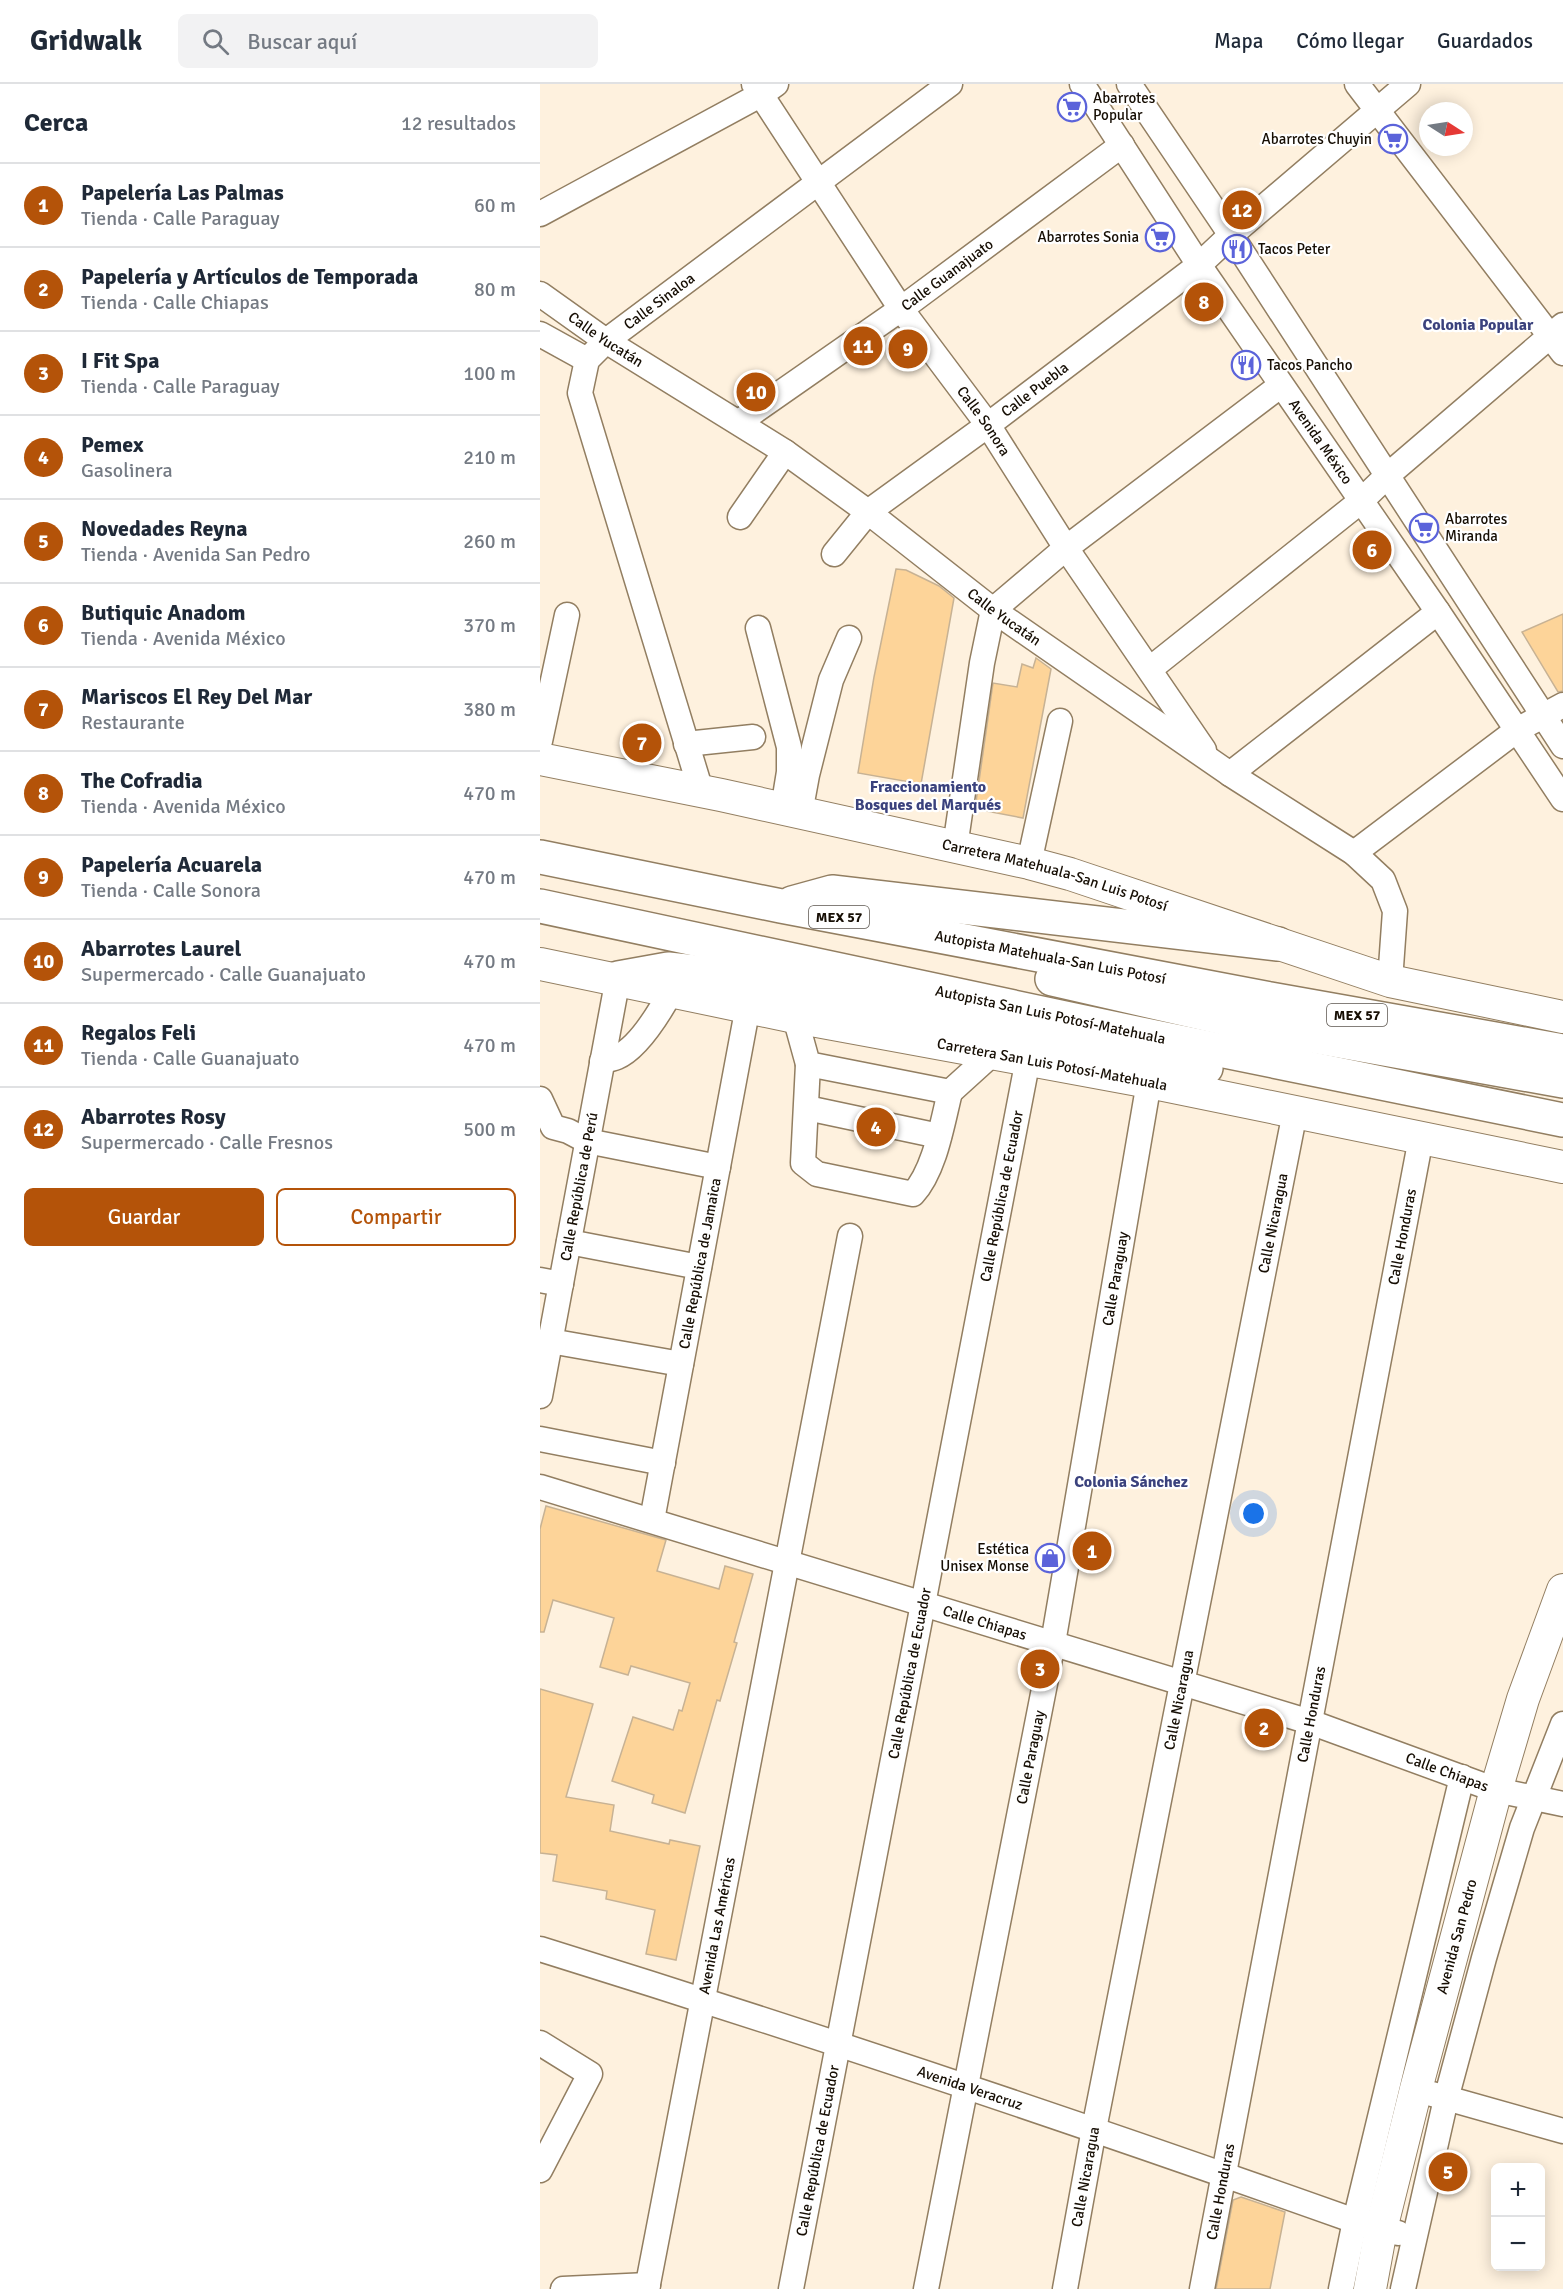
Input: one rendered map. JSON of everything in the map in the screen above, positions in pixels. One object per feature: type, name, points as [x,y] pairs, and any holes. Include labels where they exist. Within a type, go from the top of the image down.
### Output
[{"type":"highway","points":[[540,857],[793,908],[862,935],[1137,986],[1267,1028],[1563,1081]]},
{"type":"highway","points":[[793,908],[832,892],[1278,944]]},
{"type":"highway","name":"Autopista San Luis Potosí-Matehuala","points":[[540,906],[1136,1057]]},
{"type":"highway","points":[[618,978],[668,969],[741,977],[1174,1064],[1415,1091],[1563,1120]]},
{"type":"highway","name":"Autopista Matehuala-San Luis Potosí","points":[[1137,986],[1270,999],[1563,1051]]},
{"type":"main road","name":"Carretera Matehuala-San Luis Potosí","points":[[540,759],[701,791],[1029,863],[1070,874],[1390,981],[1563,1017]]},
{"type":"main road","name":"Carretera San Luis Potosí-Matehuala","points":[[540,964],[618,978],[795,1017],[1028,1059],[1136,1057],[1295,1112],[1563,1167]]},
{"type":"main road","name":"Avenida San Pedro","points":[[1370,2289],[1378,2228],[1432,2094],[1477,1956],[1514,1794],[1523,1699],[1563,1590]]},
{"type":"main road","name":"Avenida San Pedro","points":[[1432,2094],[1540,1704],[1563,1642]]},
{"type":"main road","name":"Avenida San Pedro","points":[[1378,2228],[1386,2289]]},
{"type":"street","name":"Calle Sinaloa","points":[[587,360],[606,341],[950,84]]},
{"type":"street","name":"Avenida México","points":[[1082,84],[1280,386],[1438,612],[1563,799]]},
{"type":"street","points":[[1129,84],[1388,475],[1553,710],[1563,746]]},
{"type":"street","points":[[1150,669],[1361,501],[1388,475],[1559,338],[1357,84]]},
{"type":"street","name":"Calle Puebla","points":[[834,554],[867,512],[988,425],[1199,265],[1408,84]]},
{"type":"street","name":"Calle Sonora","points":[[764,87],[819,182],[901,309],[988,425],[1066,548],[1210,760]]},
{"type":"street","points":[[540,214],[764,87]]},
{"type":"street","name":"Calle Guanajuato","points":[[739,422],[901,309],[1122,145]]},
{"type":"street","name":"Calle Yucatán","points":[[540,294],[606,341],[785,452],[867,512],[993,610],[1230,774],[1354,854],[1383,879],[1395,911],[1390,981]]},
{"type":"street","points":[[540,334],[587,360],[580,393],[701,791]]},
{"type":"street","points":[[955,847],[982,663],[993,610],[1066,548],[1280,386]]},
{"type":"street","points":[[740,517],[785,452]]},
{"type":"street","points":[[1230,774],[1438,612]]},
{"type":"street","points":[[540,741],[567,615]]},
{"type":"street","points":[[758,628],[789,747],[791,811]]},
{"type":"street","points":[[791,811],[807,775],[831,680],[849,638]]},
{"type":"street","points":[[1354,854],[1517,730],[1553,710]]},
{"type":"street","points":[[1029,863],[1060,721]]},
{"type":"street","points":[[687,744],[753,737]]},
{"type":"street","name":"Calle República de Perú","points":[[540,1396],[550,1341],[550,1282],[569,1242],[618,978]]},
{"type":"street","points":[[602,1061],[619,1057],[634,1043],[657,1016],[672,990]]},
{"type":"street","name":"Calle República de Jamaica","points":[[652,1520],[748,1006]]},
{"type":"street","points":[[795,1017],[807,1064],[803,1163],[817,1174],[913,1194],[922,1184],[939,1136],[950,1092],[993,1053]]},
{"type":"street","name":"Calle Paraguay","points":[[926,2289],[1053,1643],[1136,1057]]},
{"type":"street","name":"Calle República de Ecuador","points":[[791,2289],[1028,1059]]},
{"type":"street","points":[[807,1064],[950,1092]]},
{"type":"street","points":[[540,1099],[553,1127],[568,1131],[588,1141],[718,1167]]},
{"type":"street","points":[[807,1108],[939,1136]]},
{"type":"street","name":"Calle Nicaragua","points":[[1065,2289],[1181,1683],[1295,1112]]},
{"type":"street","name":"Calle Honduras","points":[[1202,2289],[1421,1138]]},
{"type":"street","name":"Avenida Las Américas","points":[[647,2287],[850,1236]]},
{"type":"street","points":[[569,1242],[699,1267]]},
{"type":"street","points":[[550,1341],[681,1364]]},
{"type":"street","points":[[540,1439],[663,1463]]},
{"type":"street","name":"Calle Chiapas","points":[[540,1487],[1310,1722],[1462,1778],[1514,1794],[1563,1804]]},
{"type":"street","points":[[1514,1794],[1563,1724]]},
{"type":"street","points":[[1341,2289],[1378,2228],[1462,1778]]},
{"type":"street","name":"Avenida Veracruz","points":[[540,1949],[837,2043],[1378,2228]]},
{"type":"street","points":[[540,2043],[590,2074],[540,2170]]},
{"type":"street","points":[[1403,2289],[1432,2094],[1563,2131]]},
{"type":"street","points":[[563,2289],[647,2287]]},
{"type":"building","points":[[896,569],[906,570],[939,586],[954,598],[921,784],[858,773],[874,677]]},
{"type":"building","points":[[1563,614],[1563,691],[1558,692],[1522,632]]},
{"type":"building","points":[[1036,658],[1051,669],[1023,818],[975,809],[993,683],[1017,687],[1022,664],[1033,668]]},
{"type":"building","points":[[546,1506],[666,1540],[657,1571],[719,1589],[725,1566],[753,1574],[734,1642],[737,1643],[720,1701],[717,1700],[685,1813],[652,1803],[654,1795],[612,1781],[633,1717],[673,1730],[679,1710],[682,1711],[690,1683],[631,1666],[628,1675],[600,1667],[614,1618],[553,1600],[544,1632],[540,1632],[540,1529]]},
{"type":"building","points":[[540,1689],[593,1704],[566,1797],[614,1805],[610,1831],[669,1844],[670,1840],[700,1846],[676,1960],[646,1954],[655,1910],[606,1899],[607,1891],[553,1881],[557,1855],[540,1853]]},
{"type":"building","points":[[1241,2197],[1285,2212],[1270,2289],[1216,2289],[1233,2200]]},
{"type":"place","name":"Abarrotes Popular","points":[[1072,107]]},
{"type":"place","name":"Abarrotes Chuyin","points":[[1393,139]]},
{"type":"place","name":"Abarrotes Rosy","points":[[1242,210]]},
{"type":"place","name":"Abarrotes Sonia","points":[[1160,237]]},
{"type":"place","name":"Tacos Peter","points":[[1237,249]]},
{"type":"place","name":"The Cofradia","points":[[1204,302]]},
{"type":"place","name":"Regalos Feli","points":[[863,346]]},
{"type":"place","name":"Papelería Acuarela","points":[[908,349]]},
{"type":"place","name":"Tacos Pancho","points":[[1246,365]]},
{"type":"place","name":"Abarrotes Laurel","points":[[756,392]]},
{"type":"place","name":"Abarrotes Miranda","points":[[1424,528]]},
{"type":"place","name":"Butiquic Anadom","points":[[1372,550]]},
{"type":"place","name":"Mariscos El Rey Del Mar","points":[[642,743]]},
{"type":"place","name":"Pemex","points":[[876,1127]]},
{"type":"place","name":"Papelería Las Palmas","points":[[1092,1551]]},
{"type":"place","name":"Estética Unisex Monse","points":[[1050,1558]]},
{"type":"place","name":"I Fit Spa","points":[[1040,1669]]},
{"type":"place","name":"Papelería y Artículos de Temporada","points":[[1264,1728]]},
{"type":"place","name":"Novedades Reyna","points":[[1448,2172]]},
{"type":"district","name":"Colonia Popular","points":[[1478,324]]},
{"type":"district","name":"Fraccionamiento Bosques del Marqués","points":[[928,795]]},
{"type":"district","name":"Colonia Sánchez","points":[[1131,1481]]}]
